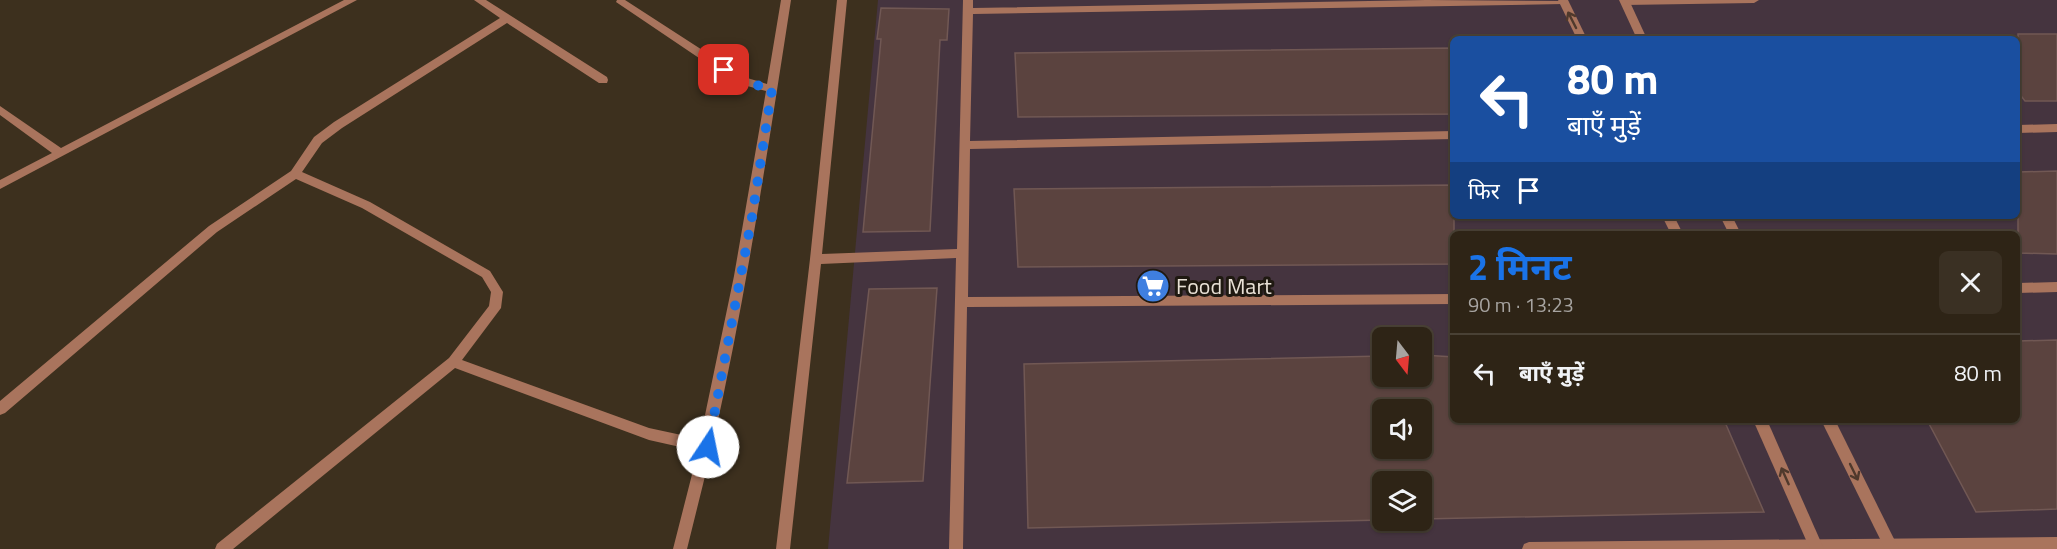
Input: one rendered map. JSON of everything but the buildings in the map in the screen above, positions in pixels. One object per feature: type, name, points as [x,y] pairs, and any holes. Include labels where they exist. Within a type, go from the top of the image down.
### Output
[{"type":"street","points":[[0,185],[58,152],[352,0]]},
{"type":"street","points":[[479,0],[603,80]]},
{"type":"street","points":[[680,549],[708,447],[752,217],[786,0]]},
{"type":"street","points":[[783,549],[816,259],[842,0]]},
{"type":"street","points":[[1640,36],[1624,1],[1754,0]]},
{"type":"street","points":[[621,1],[740,81],[772,89]]},
{"type":"street","points":[[956,549],[968,5],[1563,1],[1580,36]]},
{"type":"street","points":[[0,409],[213,229],[295,174],[318,140],[507,18]]},
{"type":"street","points":[[0,110],[58,152]]},
{"type":"street","points":[[2020,129],[2057,128]]},
{"type":"street","points":[[966,145],[1450,135]]},
{"type":"street","points":[[222,549],[453,362],[495,308],[497,292],[486,274],[366,206],[295,174]]},
{"type":"street","points":[[816,259],[963,253]]},
{"type":"street","points":[[2020,288],[2057,288]]},
{"type":"street","points":[[962,302],[1450,299]]},
{"type":"street","points":[[453,362],[650,434],[708,447]]},
{"type":"street","points":[[1761,423],[1817,548]]},
{"type":"street","points":[[1829,423],[1892,549]]},
{"type":"street","points":[[1529,549],[1892,549],[2057,544]]},
{"type":"shaded area","name":"Food Mart","points":[[878,0],[2057,0],[2057,549],[828,549]]},
{"type":"place","name":"Food Mart","points":[[1153,286]]},
{"type":"route","points":[[708,447],[752,217],[772,89],[740,81],[724,70]]}]
